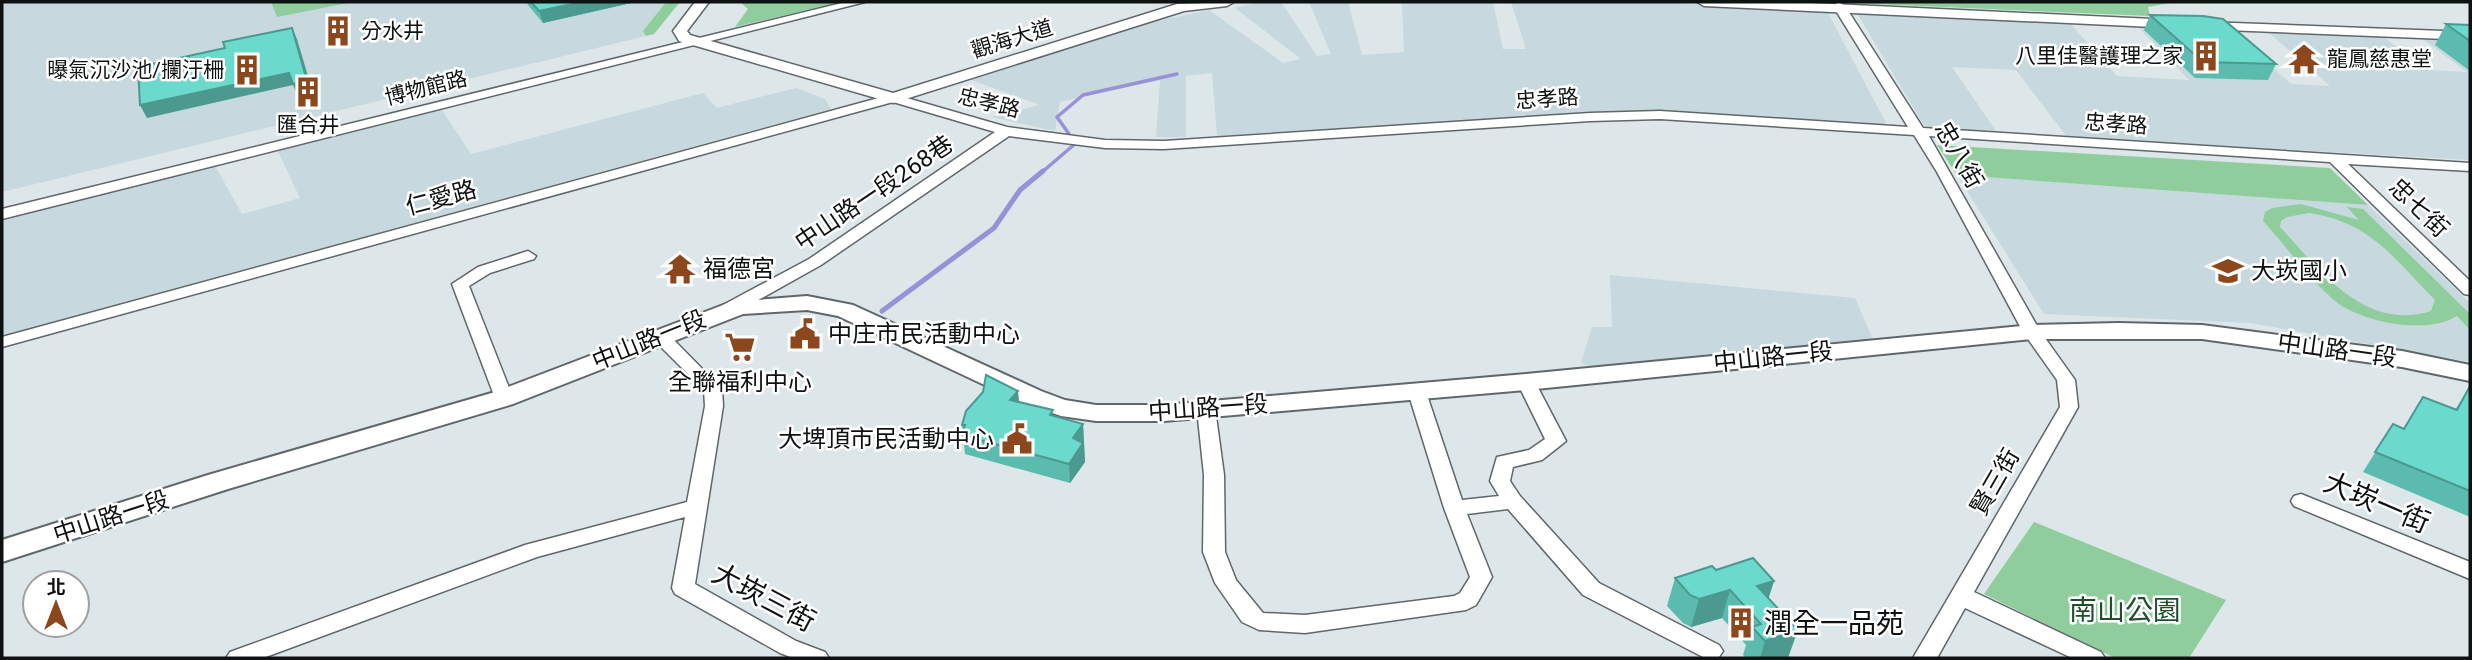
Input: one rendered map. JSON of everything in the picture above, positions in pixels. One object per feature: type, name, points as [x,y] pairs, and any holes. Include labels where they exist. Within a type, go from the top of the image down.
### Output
[{"type":"main road","name":"中山路一段","points":[[2,551],[218,482],[504,398],[729,309],[772,303],[807,303],[845,310],[1061,408],[1096,413],[1206,409],[1417,392],[2032,332],[2202,332],[2393,357],[2470,373]]},
{"type":"street","points":[[696,42],[684,38],[680,31],[702,2]]},
{"type":"street","name":"博物館路","points":[[2,215],[859,2]]},
{"type":"street","name":"觀海大道","points":[[893,98],[1182,8],[1227,2]]},
{"type":"street","points":[[1704,2],[2470,36]]},
{"type":"street","name":"忠八街","points":[[1839,6],[1919,132],[2032,332]]},
{"type":"street","name":"忠孝路","points":[[696,42],[1006,131],[1105,144],[1164,145],[1590,117],[1660,115],[2470,167]]},
{"type":"street","name":"仁愛路","points":[[2,342],[893,98]]},
{"type":"street","name":"中山路一段268巷","points":[[729,309],[815,262],[1006,131]]},
{"type":"street","name":"忠七街","points":[[2335,159],[2470,290]]},
{"type":"street","points":[[504,398],[460,284],[484,270],[528,256]]},
{"type":"street","points":[[2447,267],[2470,269]]},
{"type":"street","name":"賢三街","points":[[1925,658],[2069,407],[2066,380],[2032,332]]},
{"type":"street","points":[[238,658],[533,550],[594,536],[697,506],[714,406],[713,389],[660,336]]},
{"type":"street","points":[[1526,382],[1556,441],[1535,456],[1504,462],[1500,481],[1513,502],[1591,589],[1711,651]]},
{"type":"street","points":[[1206,409],[1214,475],[1214,552],[1226,583],[1240,605],[1259,621],[1305,624],[1458,604],[1468,599],[1481,577],[1454,508],[1417,392]]},
{"type":"street","name":"大崁一街","points":[[2301,501],[2470,571]]},
{"type":"street","points":[[1454,508],[1513,502]]},
{"type":"street","name":"大崁三街","points":[[697,506],[683,588],[788,647],[817,658]]},
{"type":"street","points":[[1961,596],[2093,658]]},
{"type":"shaded area","points":[[2,2],[666,2],[643,31],[646,36],[2,192]]},
{"type":"shaded area","points":[[1281,2],[1317,56],[1331,54],[1309,2],[1348,2],[1362,55],[1404,52],[1402,2],[1493,2],[1503,49],[1526,49],[1511,2],[1648,2],[1820,10],[1828,13],[1886,123],[1882,126],[1683,113],[1593,112],[1217,136],[1212,73],[1186,76],[1186,137],[1156,137],[1160,80],[1060,102],[1055,131],[991,117],[1040,105],[971,80],[1157,21],[1209,10],[1283,63],[1301,59],[1234,7]]},
{"type":"shaded area","points":[[1855,10],[2068,21],[2117,76],[2189,80],[2136,25],[2230,29],[2291,84],[2330,86],[2266,30],[2382,36],[2428,70],[2467,72],[2420,37],[2470,40],[2470,160],[2067,137],[2016,70],[1952,67],[1996,131],[1925,127]]},
{"type":"shaded area","points":[[796,88],[825,99],[831,109],[2,336],[2,221],[214,164],[242,214],[300,198],[276,147],[440,107],[471,154],[703,93],[717,108]]},
{"type":"shaded area","name":"大崁國小","points":[[1957,175],[2368,205],[2470,303],[2470,362],[2250,323],[2044,314]]},
{"type":"shaded area","points":[[1610,275],[1855,298],[1874,342],[1590,366],[1581,363],[1592,327],[1612,327]]},
{"type":"green space","points":[[271,2],[347,2],[348,3],[277,17]]},
{"type":"green space","points":[[666,2],[680,2],[654,34],[646,36],[643,31]]},
{"type":"green space","points":[[740,2],[840,2],[735,27],[748,9]]},
{"type":"green space","points":[[1827,2],[2175,2],[2148,7],[2150,16]]},
{"type":"green space","points":[[1937,145],[2330,168],[2368,205],[1957,175]]},
{"type":"green space","points":[[2301,204],[2359,220],[2347,207],[2363,209],[2470,314],[2470,330],[2457,316],[2429,325],[2395,324],[2347,309],[2316,283],[2263,221],[2265,212],[2272,208]],"holes":[[[2309,213],[2349,225],[2380,244],[2435,300],[2431,311],[2407,315],[2385,313],[2364,305],[2328,278],[2280,227],[2281,221],[2287,217]]]},
{"type":"green space","name":"南山公園","points":[[2034,522],[2226,600],[2189,658],[2115,658],[1984,594]]},
{"type":"building","points":[[531,2],[582,2],[539,11]]},
{"type":"building","points":[[2150,15],[2223,19],[2276,64],[2203,62]]},
{"type":"building","points":[[2446,24],[2470,25],[2470,41]]},
{"type":"building","name":"曝氣沉沙池/攔汙柵","points":[[292,28],[307,81],[293,84],[289,73],[140,105],[138,67],[225,48],[223,42]]},
{"type":"building","name":"大埤頂市民活動中心","points":[[986,375],[1018,391],[1010,400],[1053,410],[1050,415],[1083,424],[1073,438],[1083,443],[1069,464],[962,435],[966,411],[983,392]]},
{"type":"building","points":[[2470,386],[2470,491],[2375,452],[2393,424],[2404,429],[2423,397],[2457,410]]},
{"type":"building","points":[[1753,558],[1774,581],[1757,586],[1798,630],[1765,641],[1752,627],[1761,624],[1730,590],[1699,599],[1690,595],[1675,578],[1712,566],[1716,570]]},
{"type":"waterway","points":[[1069,134],[1057,117],[1083,95],[1177,74]]},
{"type":"waterway","points":[[1041,173],[1076,143]]},
{"type":"waterway","points":[[882,311],[994,228],[1020,190],[1043,171]]},
{"type":"place","name":"分水井","points":[[338,31]]},
{"type":"place","name":"八里佳醫護理之家","points":[[2206,56]]},
{"type":"place","name":"龍鳳慈惠堂","points":[[2304,59]]},
{"type":"place","name":"曝氣沉沙池/攔汙柵","points":[[247,70]]},
{"type":"place","name":"匯合井","points":[[308,92]]},
{"type":"place","name":"福德宮","points":[[680,269]]},
{"type":"place","name":"大崁國小","points":[[2228,271]]},
{"type":"place","name":"中庄市民活動中心","points":[[805,334]]},
{"type":"place","name":"全聯福利中心","points":[[740,347]]},
{"type":"place","name":"大埤頂市民活動中心","points":[[1017,439]]},
{"type":"place","name":"潤全一品苑","points":[[1741,623]]}]
